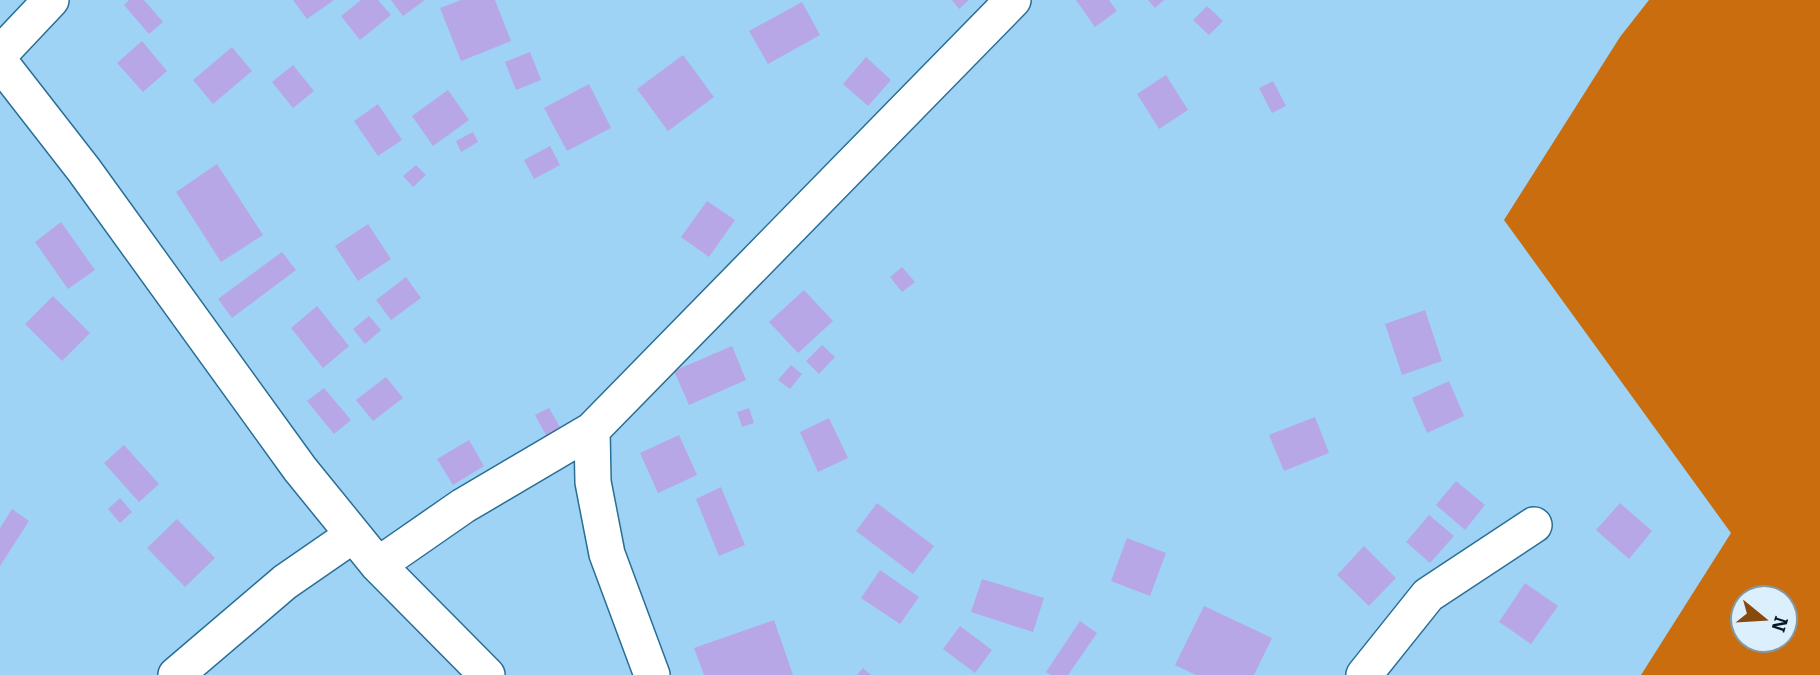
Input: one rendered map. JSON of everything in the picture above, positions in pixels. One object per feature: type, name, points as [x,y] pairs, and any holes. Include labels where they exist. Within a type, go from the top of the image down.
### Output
[{"type":"street","points":[[0,54],[51,0]]},
{"type":"street","points":[[378,565],[463,506],[592,430],[1013,0]]},
{"type":"street","points":[[0,62],[84,170],[300,469],[378,565],[488,675]]},
{"type":"street","points":[[592,430],[593,482],[607,554],[652,675]]},
{"type":"street","points":[[1364,675],[1428,595],[1534,525]]},
{"type":"street","points":[[176,675],[285,582],[354,535]]},
{"type":"shaded area","points":[[1649,0],[1820,0],[1820,675],[1641,675],[1731,533],[1504,220],[1620,37]]},
{"type":"building","points":[[129,0],[144,0],[163,22],[149,34],[124,5]]},
{"type":"building","points":[[293,0],[334,0],[307,19]]},
{"type":"building","points":[[361,0],[378,0],[391,15],[360,40],[341,16]]},
{"type":"building","points":[[391,0],[425,0],[403,16]]},
{"type":"building","points":[[461,0],[495,0],[511,41],[461,61],[440,8]]},
{"type":"building","points":[[952,0],[969,0],[959,9]]},
{"type":"building","points":[[1076,0],[1109,0],[1117,11],[1095,27]]},
{"type":"building","points":[[1148,0],[1164,0],[1155,8]]},
{"type":"building","points":[[802,2],[820,35],[768,64],[749,31]]},
{"type":"building","points":[[1207,6],[1223,21],[1209,35],[1193,20]]},
{"type":"building","points":[[142,41],[167,71],[143,92],[117,63]]},
{"type":"building","points":[[232,47],[252,71],[213,104],[193,80]]},
{"type":"building","points":[[530,52],[541,80],[516,90],[505,62]]},
{"type":"building","points":[[683,55],[714,97],[668,131],[637,89]]},
{"type":"building","points":[[866,57],[891,80],[868,106],[843,84]]},
{"type":"building","points":[[293,65],[314,91],[293,108],[272,82]]},
{"type":"building","points":[[1166,75],[1188,110],[1159,129],[1137,94]]},
{"type":"building","points":[[1273,81],[1286,106],[1272,113],[1259,88]]},
{"type":"building","points":[[589,84],[611,128],[567,151],[544,108]]},
{"type":"building","points":[[448,90],[469,120],[433,146],[412,116]]},
{"type":"building","points":[[378,104],[402,140],[378,156],[354,121]]},
{"type":"building","points":[[473,132],[478,142],[461,152],[456,141]]},
{"type":"building","points":[[550,146],[560,165],[534,179],[524,160]]},
{"type":"building","points":[[217,164],[263,235],[221,262],[176,192]]},
{"type":"building","points":[[416,165],[426,175],[413,187],[403,176]]},
{"type":"building","points":[[707,201],[735,220],[709,257],[681,237]]},
{"type":"building","points":[[61,222],[95,270],[68,289],[35,242]]},
{"type":"building","points":[[368,224],[391,259],[358,281],[335,246]]},
{"type":"building","points":[[282,252],[296,270],[232,318],[218,299]]},
{"type":"building","points":[[902,267],[915,282],[902,292],[890,277]]},
{"type":"building","points":[[406,277],[421,298],[391,320],[376,300]]},
{"type":"building","points":[[804,290],[833,321],[798,353],[769,322]]},
{"type":"building","points":[[53,296],[90,333],[62,361],[25,324]]},
{"type":"building","points":[[317,306],[349,346],[323,368],[291,328]]},
{"type":"building","points":[[1425,310],[1442,361],[1402,375],[1385,324]]},
{"type":"building","points":[[369,316],[381,330],[365,344],[353,329]]},
{"type":"building","points":[[822,345],[835,357],[819,374],[806,361]]},
{"type":"building","points":[[732,346],[746,380],[689,405],[674,371]]},
{"type":"building","points":[[791,365],[802,374],[790,389],[778,380]]},
{"type":"building","points":[[386,377],[403,398],[373,421],[356,400]]},
{"type":"building","points":[[1449,381],[1464,416],[1427,433],[1412,398]]},
{"type":"building","points":[[324,388],[351,420],[334,434],[307,401]]},
{"type":"building","points":[[549,408],[561,429],[547,437],[535,415]]},
{"type":"building","points":[[749,408],[754,423],[742,427],[737,412]]},
{"type":"building","points":[[1315,417],[1329,453],[1284,471],[1269,435]]},
{"type":"building","points":[[829,418],[848,458],[818,472],[800,432]]},
{"type":"building","points":[[679,435],[697,475],[658,493],[640,453]]},
{"type":"building","points":[[469,440],[484,466],[453,485],[437,459]]},
{"type":"building","points":[[124,445],[159,484],[139,502],[104,463]]},
{"type":"building","points":[[1456,481],[1485,505],[1465,530],[1436,505]]},
{"type":"building","points":[[721,487],[745,545],[719,556],[696,499]]},
{"type":"building","points":[[120,498],[132,512],[120,523],[108,509]]},
{"type":"building","points":[[877,503],[934,546],[913,574],[856,531]]},
{"type":"building","points":[[1620,503],[1652,531],[1629,559],[1596,530]]},
{"type":"building","points":[[12,509],[29,521],[0,566],[0,528]]},
{"type":"building","points":[[1429,515],[1454,536],[1430,563],[1406,542]]},
{"type":"building","points":[[177,519],[215,558],[185,587],[147,548]]},
{"type":"building","points":[[1127,538],[1166,553],[1150,596],[1111,581]]},
{"type":"building","points":[[1364,546],[1396,578],[1369,606],[1337,575]]},
{"type":"building","points":[[880,570],[919,597],[900,624],[861,598]]},
{"type":"building","points":[[982,579],[1044,598],[1033,632],[971,612]]},
{"type":"building","points":[[1525,583],[1558,606],[1531,644],[1499,622]]},
{"type":"building","points":[[1204,606],[1272,638],[1254,675],[1196,675],[1175,665]]},
{"type":"building","points":[[774,620],[793,675],[704,675],[694,648]]},
{"type":"building","points":[[1080,621],[1097,633],[1068,675],[1051,675],[1046,672]]},
{"type":"building","points":[[960,626],[992,650],[975,673],[943,649]]},
{"type":"building","points":[[863,668],[871,675],[857,675]]}]
